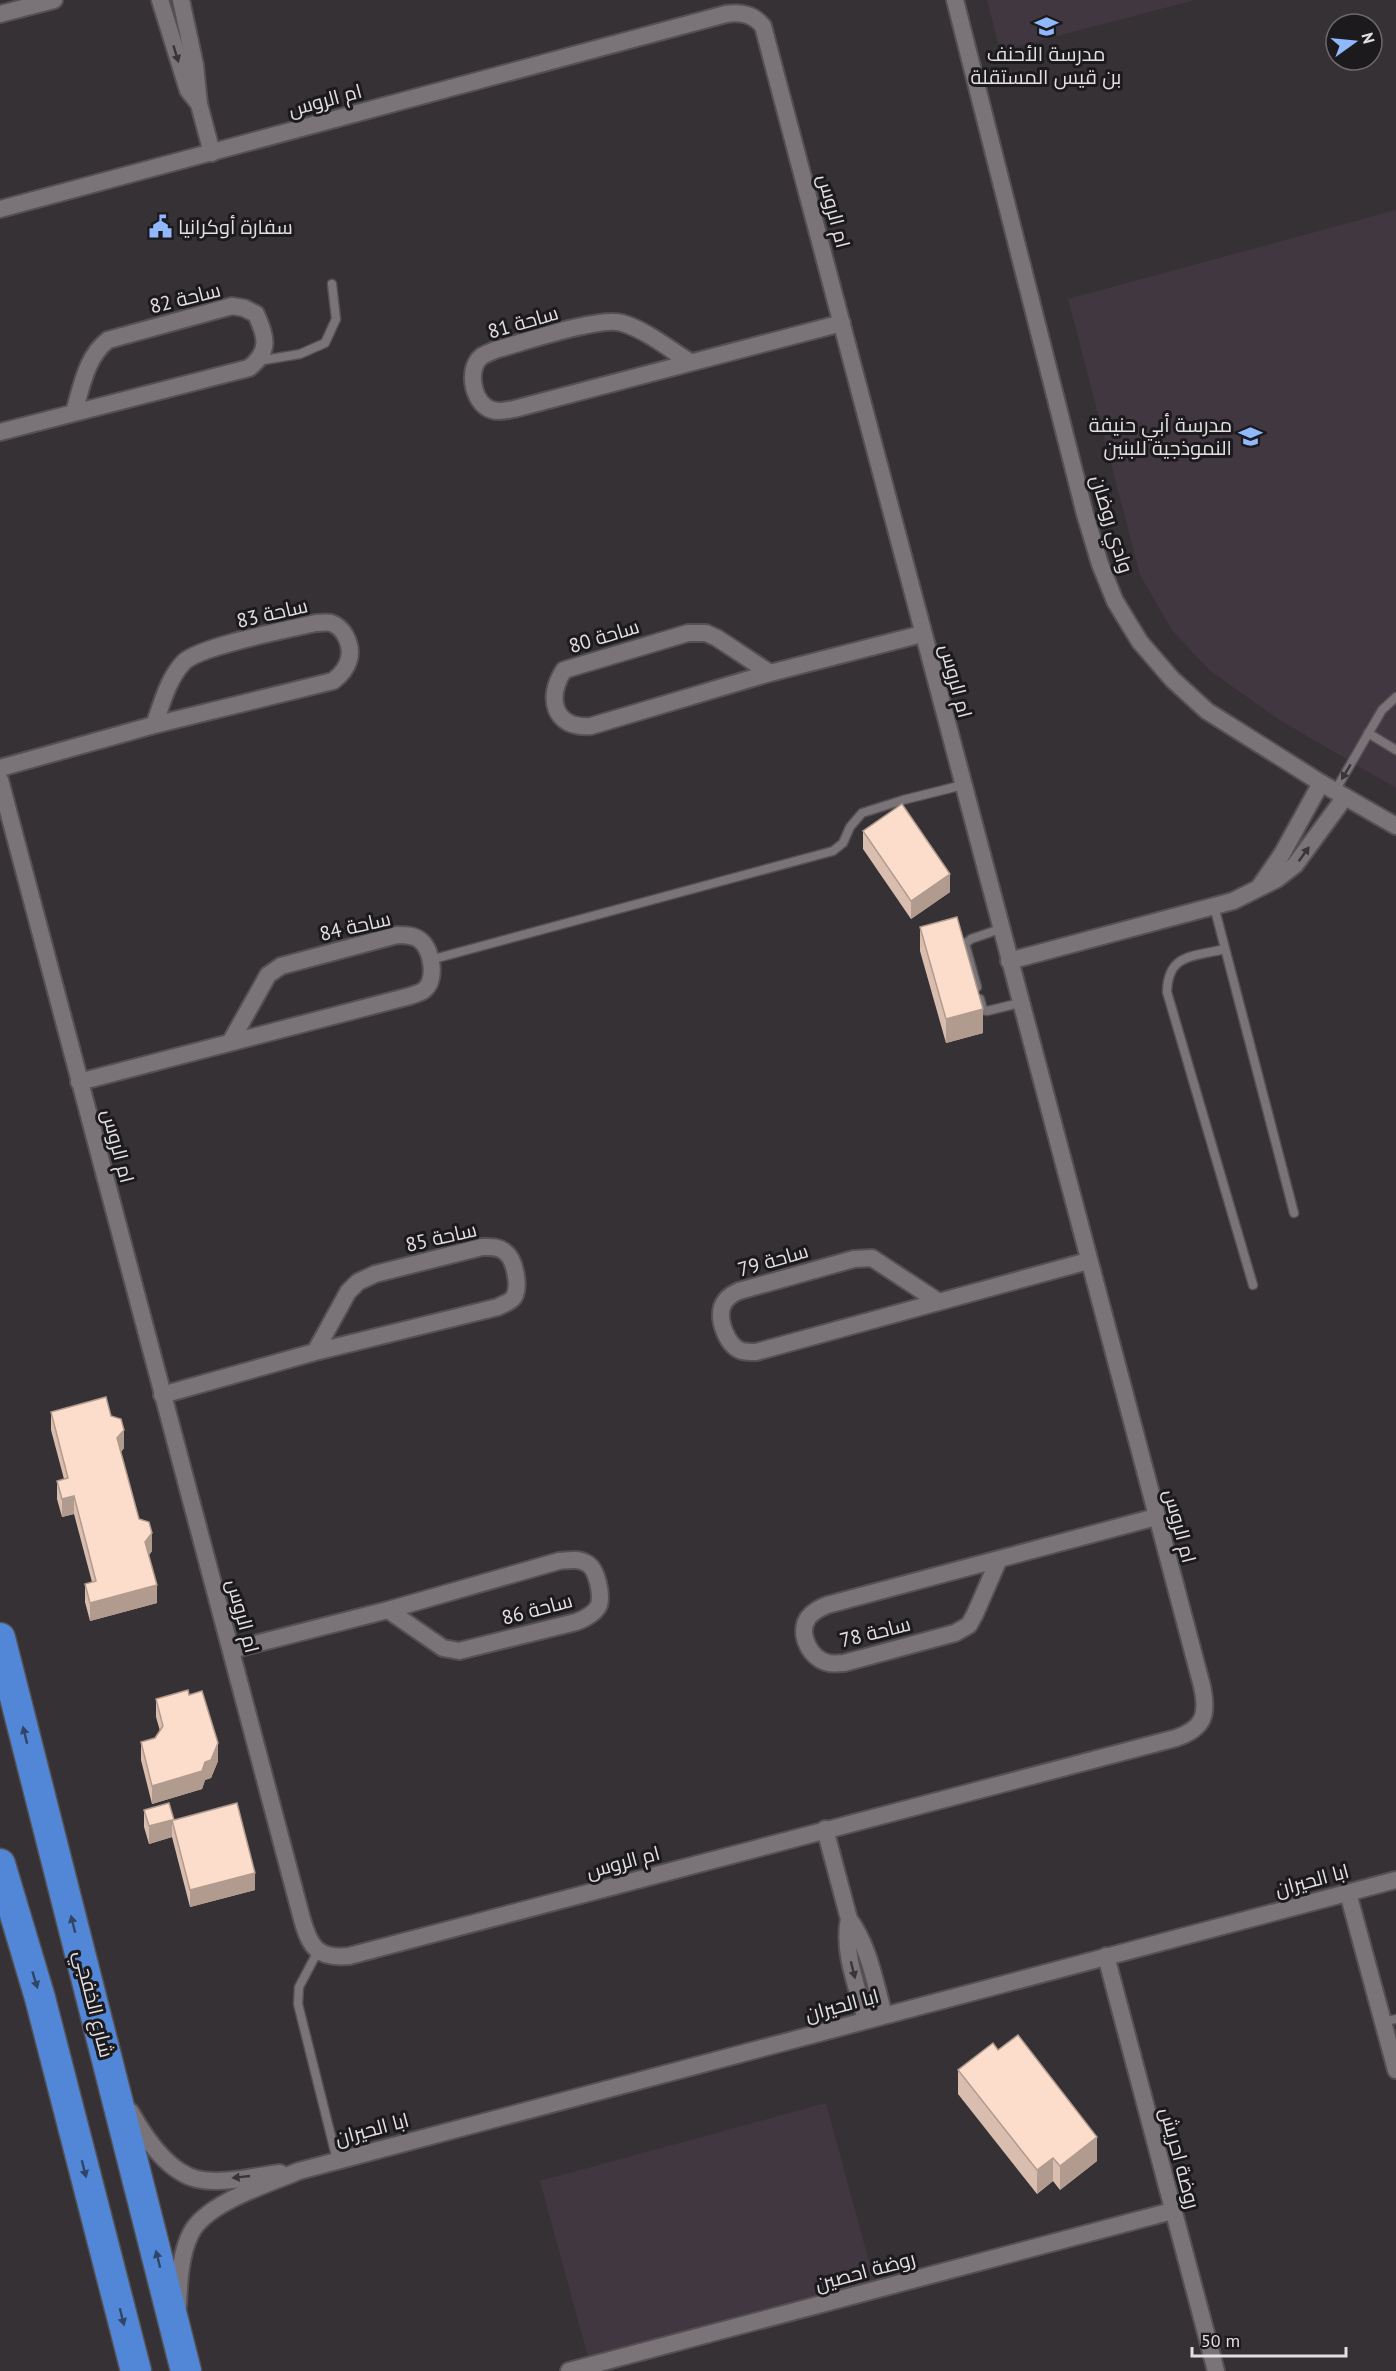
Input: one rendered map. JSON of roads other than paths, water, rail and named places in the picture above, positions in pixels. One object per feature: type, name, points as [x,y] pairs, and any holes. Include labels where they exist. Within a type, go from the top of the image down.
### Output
[{"type":"highway","name":"شارع الخفجي","points":[[0,1638],[186,2371]]},
{"type":"highway","points":[[0,1864],[40,1998],[136,2371]]},
{"type":"street","points":[[0,14],[54,0]]},
{"type":"street","points":[[160,0],[188,90],[199,104]]},
{"type":"street","points":[[181,0],[195,64],[199,104],[212,153]]},
{"type":"street","name":"وادي روضان","points":[[955,0],[1085,514],[1100,564],[1115,601],[1140,642],[1172,679],[1208,711],[1396,826]]},
{"type":"street","name":"ام الروس","points":[[0,209],[726,14],[738,12],[758,21],[766,37],[842,322],[922,634],[1205,1702],[1205,1713],[1196,1728],[1176,1738],[349,1956],[334,1958],[318,1951],[312,1946],[304,1927],[0,780]]},
{"type":"street","name":"ساحة 82","points":[[74,412],[91,357],[97,348],[119,336],[232,306],[244,308],[256,314],[263,333],[264,352],[258,361]]},
{"type":"street","name":"ساحة 81","points":[[690,362],[634,328],[620,322],[601,321],[495,350],[480,357],[473,369],[473,385],[480,400],[487,408],[500,412],[690,362],[842,322]]},
{"type":"street","points":[[0,432],[249,368],[258,361]]},
{"type":"street","name":"ساحة 83","points":[[0,768],[154,724],[333,681],[347,667],[351,655],[349,643],[342,630],[332,623],[316,623],[204,650],[185,661],[173,678],[154,724]]},
{"type":"street","name":"ساحة 80","points":[[770,673],[717,638],[706,633],[688,633],[564,670],[557,680],[553,693],[558,714],[578,727],[591,726],[770,673],[922,634]]},
{"type":"street","points":[[1258,889],[1282,854],[1334,790]]},
{"type":"street","points":[[1009,962],[1243,897],[1276,879],[1295,865],[1334,790]]},
{"type":"street","name":"ساحة 84","points":[[231,1041],[268,975],[281,966],[397,935],[410,936],[421,941],[430,960]]},
{"type":"street","points":[[79,1082],[417,993],[424,990],[431,980],[430,960]]},
{"type":"street","name":"ساحة 85","points":[[162,1395],[315,1352],[498,1307],[515,1296],[516,1278],[513,1264],[507,1253],[495,1247],[482,1247],[375,1274],[358,1282],[348,1292],[315,1352]]},
{"type":"street","name":"ساحة 79","points":[[939,1302],[872,1258],[854,1259],[739,1291],[729,1296],[722,1306],[722,1319],[726,1336],[733,1346],[742,1352],[756,1352],[939,1302],[1088,1261]]},
{"type":"street","name":"ساحة 78","points":[[999,1559],[969,1625],[955,1633],[844,1663],[829,1664],[815,1656],[808,1646],[804,1632],[806,1620],[814,1612],[827,1605],[1156,1517]]},
{"type":"street","name":"ساحة 86","points":[[231,1650],[388,1610],[567,1560],[575,1559],[589,1565],[599,1590],[598,1606],[589,1616],[576,1622],[459,1651],[443,1648],[388,1610]]},
{"type":"street","points":[[825,1829],[849,1919],[858,1930],[864,1946],[884,2015]]},
{"type":"street","name":"ابا الحيران","points":[[177,2337],[184,2250],[191,2232],[203,2216],[222,2204],[299,2171],[1396,1880]]},
{"type":"street","points":[[1348,1893],[1390,2021],[1396,2070]]},
{"type":"street","points":[[849,1919],[846,1932],[848,1948],[866,2020]]},
{"type":"street","name":"روضة احريش","points":[[1106,1956],[1216,2371]]},
{"type":"street","name":"ابا الحيران","points":[[114,2083],[138,2127],[161,2156],[178,2170],[196,2179],[216,2180],[299,2171]]},
{"type":"street","name":"روضة احصين","points":[[569,2371],[1172,2211]]},
{"type":"lane","points":[[258,361],[300,354],[325,343],[336,319],[332,284]]},
{"type":"lane","points":[[1334,790],[1382,710],[1396,697]]},
{"type":"lane","points":[[1368,733],[1396,750]]},
{"type":"lane","points":[[430,960],[833,851],[843,843],[850,827],[862,813],[903,800],[963,786]]},
{"type":"lane","points":[[1215,906],[1294,1213]]},
{"type":"lane","points":[[1000,929],[971,939],[965,944],[983,1010],[990,1011],[1020,1003]]},
{"type":"lane","points":[[1225,949],[1182,960],[1173,966],[1167,976],[1167,992],[1253,1285]]},
{"type":"lane","points":[[318,1951],[299,1987],[298,2004],[337,2160]]},
{"type":"place","name":"مدرسة الأحنف بن قيس المستقلة","points":[[1046,26]]},
{"type":"place","name":"سفارة أوكرانيا","points":[[160,227]]},
{"type":"place","name":"مدرسة أبي حنيفة النموذجية للبنين","points":[[1250,437]]}]
